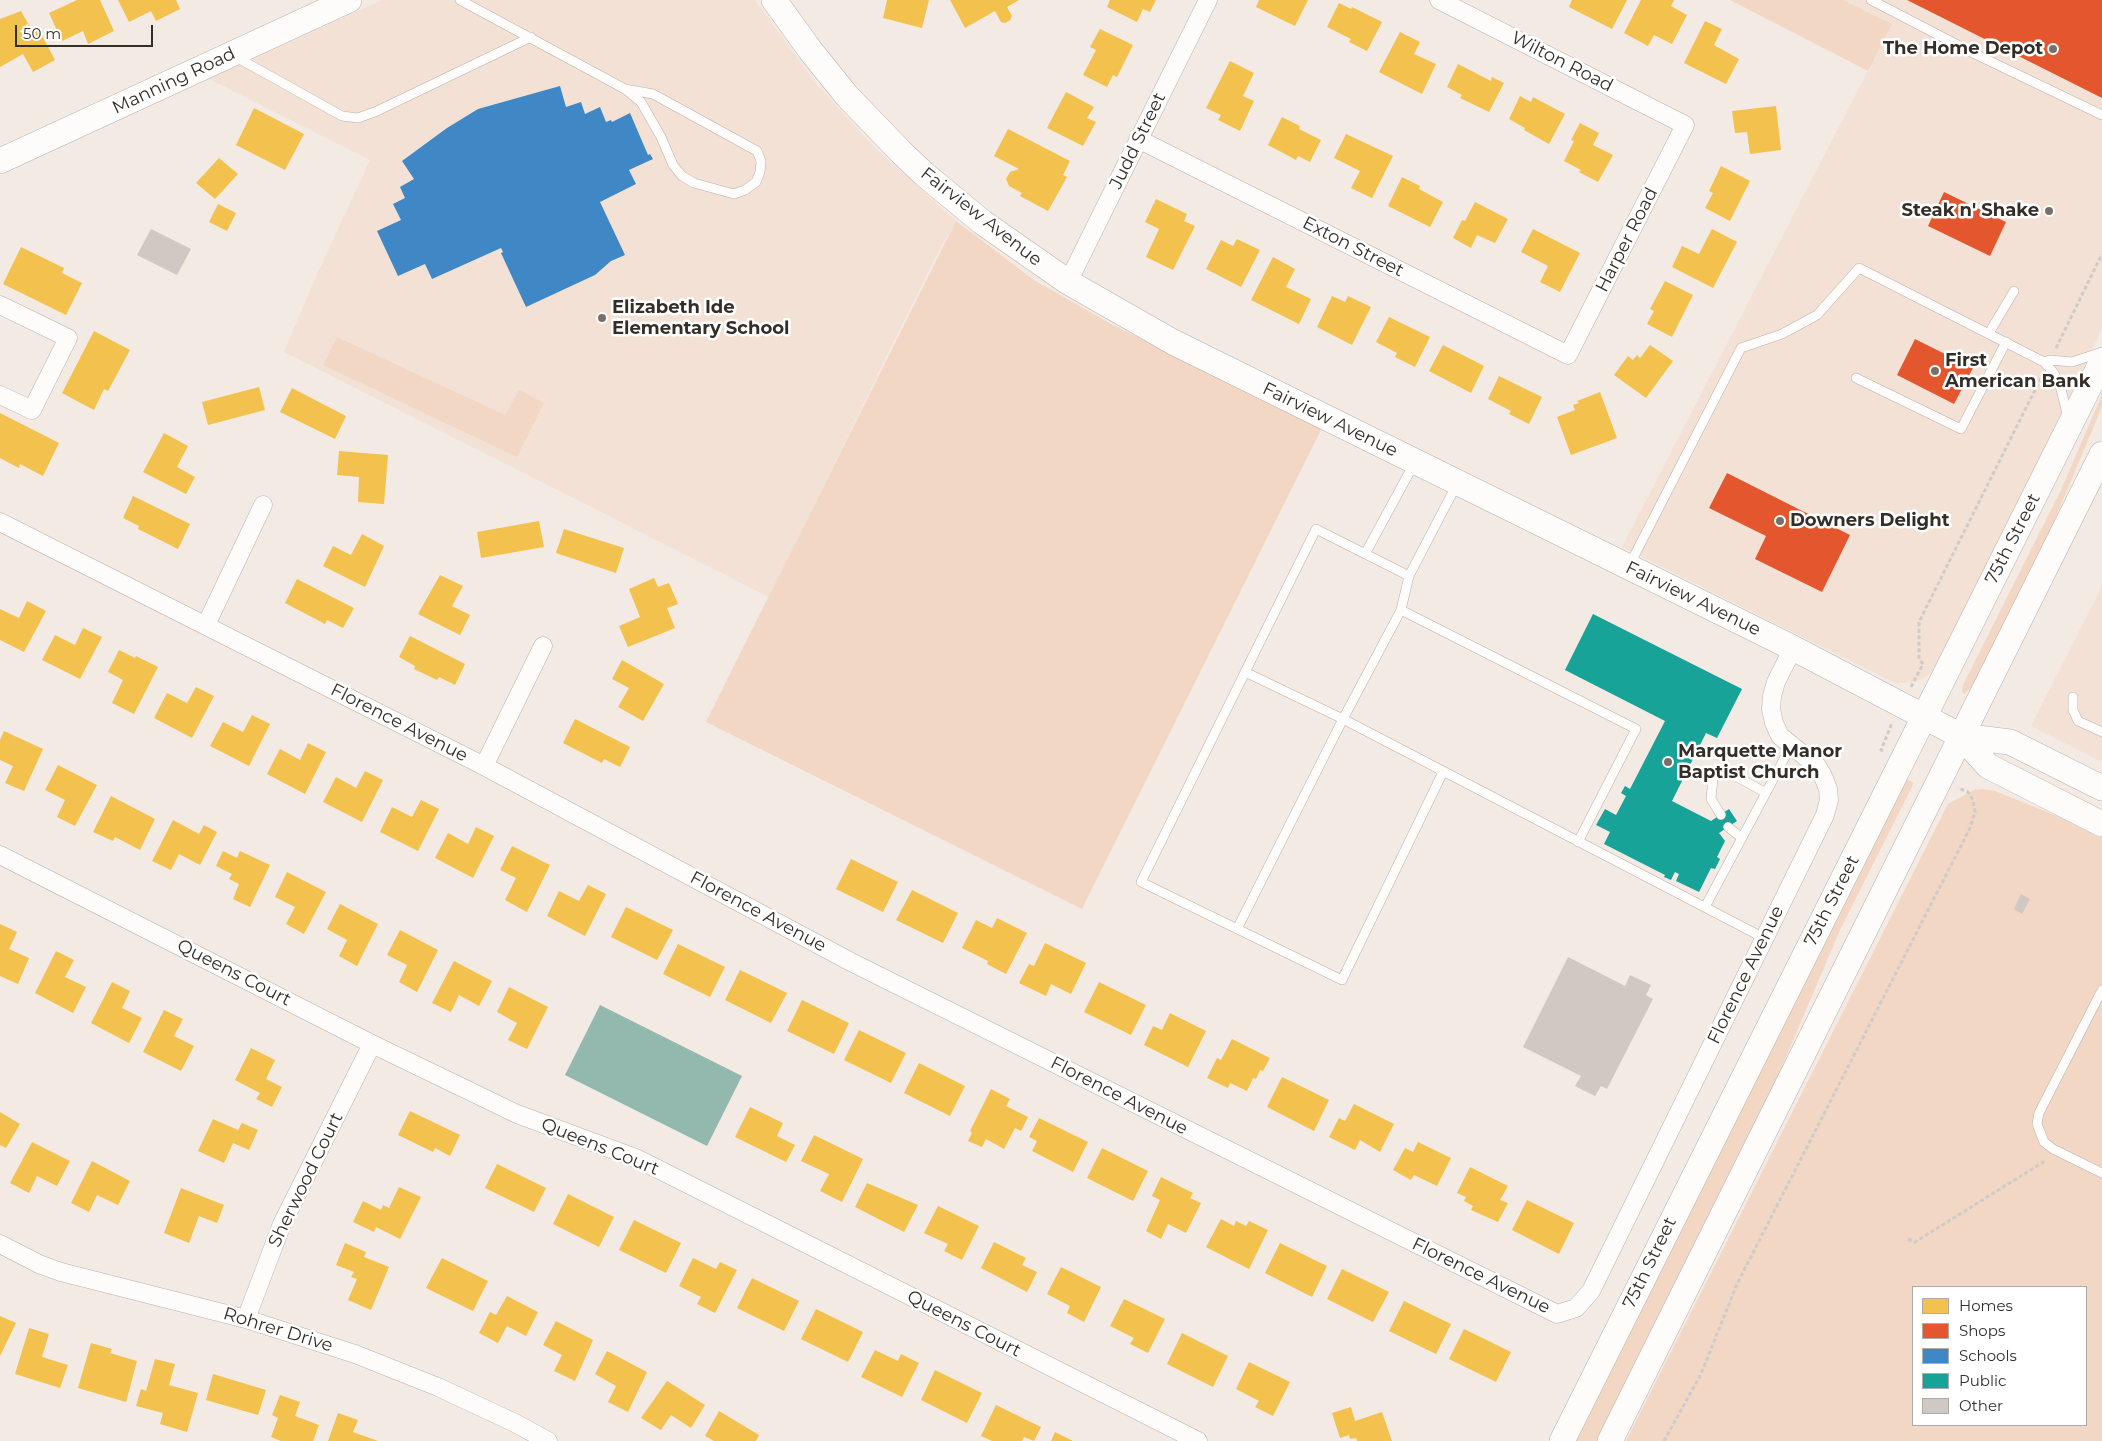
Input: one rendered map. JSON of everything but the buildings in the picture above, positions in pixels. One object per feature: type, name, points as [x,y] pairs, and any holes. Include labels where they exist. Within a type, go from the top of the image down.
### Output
[{"type":"main road","name":"Manning Road","points":[[0,161],[349,0]]},
{"type":"main road","name":"Fairview Avenue","points":[[774,0],[810,50],[847,96],[902,153],[924,174],[982,222],[1068,282],[1173,342],[1793,648],[1961,736],[2010,742],[2102,788]]},
{"type":"main road","name":"75th Street","points":[[1562,1441],[2102,361]]},
{"type":"main road","points":[[1610,1441],[2102,454]]},
{"type":"main road","name":"Fairview Avenue","points":[[1961,736],[1988,766],[2102,824]]},
{"type":"street","name":"Judd Street","points":[[1068,282],[1208,0]]},
{"type":"street","name":"Wilton Road","points":[[1439,0],[1685,125]]},
{"type":"street","name":"Harper Road","points":[[1568,355],[1685,125]]},
{"type":"street","name":"Exton Street","points":[[1138,139],[1568,355]]},
{"type":"street","points":[[0,305],[68,338],[32,410],[0,394]]},
{"type":"street","points":[[206,625],[263,505]]},
{"type":"street","name":"Florence Avenue","points":[[0,522],[484,766],[851,962],[1557,1314],[1576,1308],[1591,1291],[1825,815],[1829,800],[1828,788],[1816,766],[1780,736],[1774,724],[1771,710],[1776,682],[1793,648]]},
{"type":"street","points":[[484,766],[544,646]]},
{"type":"street","name":"Queens Court","points":[[0,855],[372,1044],[517,1114],[638,1159],[1198,1441]]},
{"type":"street","name":"Sherwood Court","points":[[246,1319],[282,1224],[372,1044]]},
{"type":"street","name":"Rohrer Drive","points":[[0,1244],[39,1264],[61,1272],[246,1319],[355,1354],[394,1369],[515,1423],[548,1441]]},
{"type":"lane","points":[[460,0],[625,89],[641,102],[674,165],[682,176],[694,183],[734,194],[745,190],[756,182],[760,172],[761,161],[757,151],[654,94],[625,89]]},
{"type":"lane","points":[[1871,0],[1975,54],[2102,115]]},
{"type":"lane","points":[[232,54],[342,116],[358,118],[377,111],[531,37]]},
{"type":"lane","points":[[1628,567],[1741,348],[1782,334],[1817,315],[1859,268],[2047,362],[2072,362],[2102,352]]},
{"type":"lane","points":[[1989,333],[2014,291]]},
{"type":"lane","points":[[1856,378],[1960,429],[2006,342]]},
{"type":"lane","points":[[2047,362],[2061,389],[2070,426]]},
{"type":"lane","points":[[1365,554],[1415,462]]},
{"type":"lane","points":[[1238,929],[1343,719],[1401,610],[1409,576],[1458,483]]},
{"type":"lane","points":[[1409,576],[1316,529],[1141,882],[1342,980],[1442,772]]},
{"type":"lane","points":[[1401,610],[1636,729],[1578,842]]},
{"type":"lane","points":[[1245,672],[1343,719],[1764,938]]},
{"type":"lane","points":[[2073,697],[2073,710],[2078,721],[2102,732]]},
{"type":"lane","points":[[1705,908],[1791,746]]},
{"type":"lane","points":[[1721,815],[1711,799],[1713,778],[1723,769],[1766,793]]},
{"type":"lane","points":[[1728,827],[1742,838]]},
{"type":"lane","points":[[2102,990],[2039,1113],[2037,1124],[2044,1142],[2053,1149],[2102,1172]]},
{"type":"path","points":[[1923,664],[1919,659],[1919,622],[2102,254]]},
{"type":"path","points":[[1664,1441],[1701,1374],[1736,1284],[1970,828],[1975,812],[1973,800],[1968,792]]},
{"type":"path","points":[[1908,1239],[1915,1242],[2045,1161]]},
{"type":"shaded area","name":"Elizabeth Ide Elementary School","points":[[382,0],[755,0],[817,85],[875,148],[956,221],[935,258],[769,597],[284,352],[313,283],[370,160],[209,79]]},
{"type":"shaded area","points":[[1730,0],[1843,0],[1892,24],[1868,71]]},
{"type":"shaded area","points":[[1843,0],[2102,0],[2102,329],[1948,646],[1933,671],[1923,679],[1910,683],[1895,683],[1622,547],[1892,24]]},
{"type":"shaded area","points":[[956,221],[1034,280],[1111,324],[1322,428],[1082,909],[706,722]]},
{"type":"shaded area","points":[[337,337],[505,415],[519,390],[544,403],[517,457],[323,365]]},
{"type":"shaded area","points":[[2102,395],[2102,407],[2037,562],[1975,684],[1964,694],[1962,691],[1963,685],[2060,492]]},
{"type":"shaded area","points":[[2102,586],[2102,762],[2031,726]]},
{"type":"shaded area","points":[[1906,779],[1914,783],[1840,930],[1772,1090],[1597,1441],[1575,1441]]},
{"type":"shaded area","points":[[1974,790],[1995,791],[2067,820],[2102,837],[2102,1441],[1626,1441],[1948,804]]},
{"type":"water","points":[[600,1005],[742,1076],[707,1146],[565,1075]]},
{"type":"place","name":"The Home Depot","points":[[2053,49]]},
{"type":"place","name":"Steak n' Shake","points":[[2049,211]]},
{"type":"place","name":"Elizabeth Ide Elementary School","points":[[602,318]]},
{"type":"place","name":"First American Bank","points":[[1935,371]]},
{"type":"place","name":"Downers Delight","points":[[1780,521]]},
{"type":"place","name":"Marquette Manor Baptist Church","points":[[1668,762]]}]
